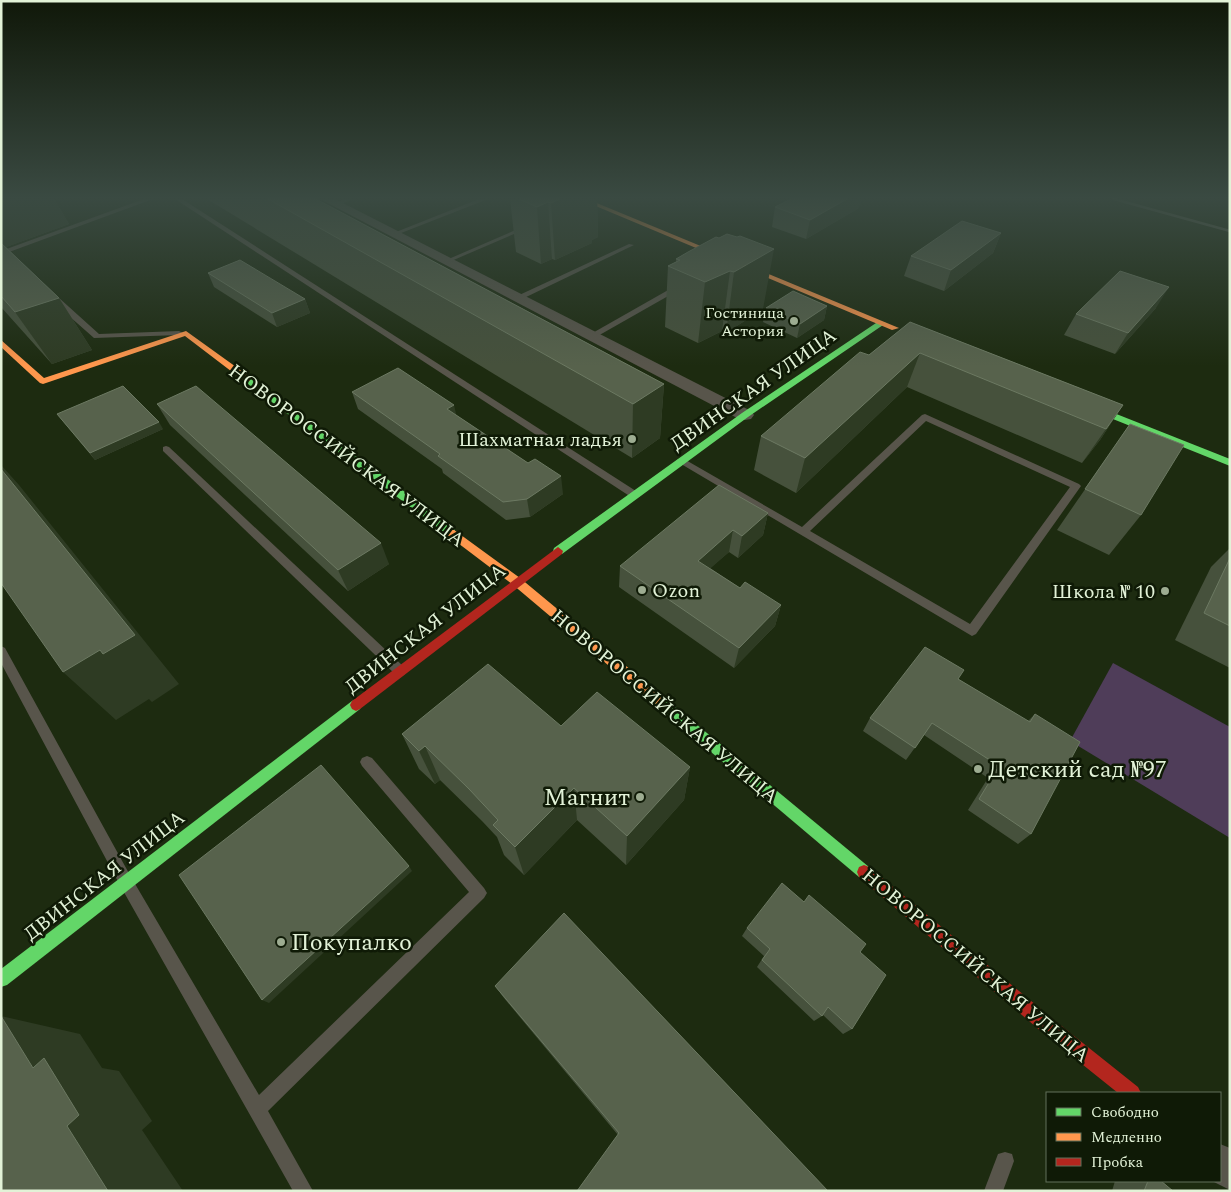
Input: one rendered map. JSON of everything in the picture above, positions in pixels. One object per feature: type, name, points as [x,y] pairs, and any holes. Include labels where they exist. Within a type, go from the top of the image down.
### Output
[{"type":"street","points":[[434,255],[746,415]]},
{"type":"street","points":[[717,255],[910,334]]},
{"type":"street","name":"ДВИНСКАЯ УЛИЦА","points":[[1,978],[516,581],[746,415],[882,323]]},
{"type":"street","points":[[1,342],[43,381],[186,333]]},
{"type":"street","name":"НОВОРОССИЙСКАЯ УЛИЦА","points":[[186,333],[516,581],[1048,1026],[1131,1092]]},
{"type":"street","points":[[1074,400],[1230,463]]},
{"type":"lane","points":[[5,255],[10,259]]},
{"type":"lane","points":[[264,255],[635,495]]},
{"type":"lane","points":[[447,261],[462,255]]},
{"type":"lane","points":[[519,297],[608,255]]},
{"type":"lane","points":[[593,335],[684,285]]},
{"type":"lane","points":[[46,291],[97,336],[186,333]]},
{"type":"lane","points":[[681,461],[803,532],[972,630],[1076,486],[925,417],[803,532]]},
{"type":"lane","points":[[166,449],[400,670]]},
{"type":"lane","points":[[1,651],[126,882],[304,1191]]},
{"type":"lane","points":[[257,1108],[479,893],[367,762]]},
{"type":"lane","points":[[993,1191],[1005,1161]]},
{"type":"shaded area","points":[[1113,663],[1230,727],[1230,838],[1070,741]]},
{"type":"building","points":[[1,255],[13,255],[59,298],[15,312],[1,296]]},
{"type":"building","points":[[367,255],[421,255],[664,384],[633,404]]},
{"type":"building","points":[[683,255],[764,255],[734,272],[730,271],[705,282],[668,266],[680,260],[676,259]]},
{"type":"building","points":[[913,255],[972,255],[951,270],[911,256]]},
{"type":"building","points":[[240,260],[305,299],[272,313],[208,273]]},
{"type":"building","points":[[1120,271],[1169,287],[1128,333],[1076,314]]},
{"type":"building","points":[[793,291],[827,306],[800,324],[766,308]]},
{"type":"building","points":[[910,322],[1123,405],[1106,429],[920,353],[805,458],[761,436],[860,352],[869,355]]},
{"type":"building","points":[[398,368],[454,405],[447,409],[528,463],[535,459],[561,476],[527,499],[503,502],[438,456],[440,454],[352,392]]},
{"type":"building","points":[[123,386],[159,422],[90,453],[57,414]]},
{"type":"building","points":[[196,386],[381,543],[338,570],[157,404]]},
{"type":"building","points":[[1130,424],[1184,445],[1141,515],[1085,489]]},
{"type":"building","points":[[1,469],[135,635],[103,654],[100,650],[63,672],[1,583]]},
{"type":"building","points":[[719,485],[768,513],[742,536],[733,530],[698,561],[740,588],[745,582],[781,605],[739,648],[620,566]]},
{"type":"building","points":[[1230,558],[1230,626],[1204,613]]},
{"type":"building","name":"Детский сад №97","points":[[925,647],[964,670],[958,679],[1030,722],[1035,714],[1080,742],[1031,834],[979,799],[999,766],[932,723],[915,748],[870,718]]},
{"type":"building","points":[[488,664],[561,726],[597,692],[690,767],[627,836],[574,788],[515,847],[493,825],[498,820],[469,789],[425,746],[419,751],[402,734]]},
{"type":"building","name":"Покупалко","points":[[321,765],[409,866],[262,1000],[179,875]]},
{"type":"building","points":[[782,883],[804,902],[809,895],[866,944],[860,952],[886,975],[852,1029],[828,1007],[822,1016],[762,960],[770,949],[747,928]]},
{"type":"building","points":[[564,913],[828,1191],[577,1191],[619,1133],[495,986]]},
{"type":"building","points":[[1,1016],[33,1068],[44,1058],[79,1115],[67,1126],[108,1191],[1,1191]]},
{"type":"building","points":[[1148,1182],[1162,1182],[1173,1191],[1144,1191]]},
{"type":"traffic: fast","points":[[558,551],[745,415],[882,323]]},
{"type":"traffic: fast","points":[[247,379],[450,531]]},
{"type":"traffic: fast","points":[[1081,403],[1230,463]]},
{"type":"traffic: fast","points":[[657,699],[864,872]]},
{"type":"traffic: fast","points":[[1,979],[356,705]]},
{"type":"traffic: slow","points":[[717,255],[895,328]]},
{"type":"traffic: slow","points":[[1,342],[43,381],[186,333],[247,379]]},
{"type":"traffic: slow","points":[[450,531],[516,581],[657,699]]},
{"type":"traffic: jam","points":[[356,705],[558,551]]},
{"type":"traffic: jam","points":[[864,872],[1048,1026],[1131,1092]]},
{"type":"place","name":"Гостиница Астория","points":[[794,321]]},
{"type":"place","name":"Шахматная ладья","points":[[632,439]]},
{"type":"place","name":"Ozon","points":[[642,590]]},
{"type":"place","name":"Школа № 10","points":[[1165,591]]},
{"type":"place","name":"Детский сад №97","points":[[978,769]]},
{"type":"place","name":"Магнит","points":[[640,797]]},
{"type":"place","name":"Покупалко","points":[[281,942]]}]
